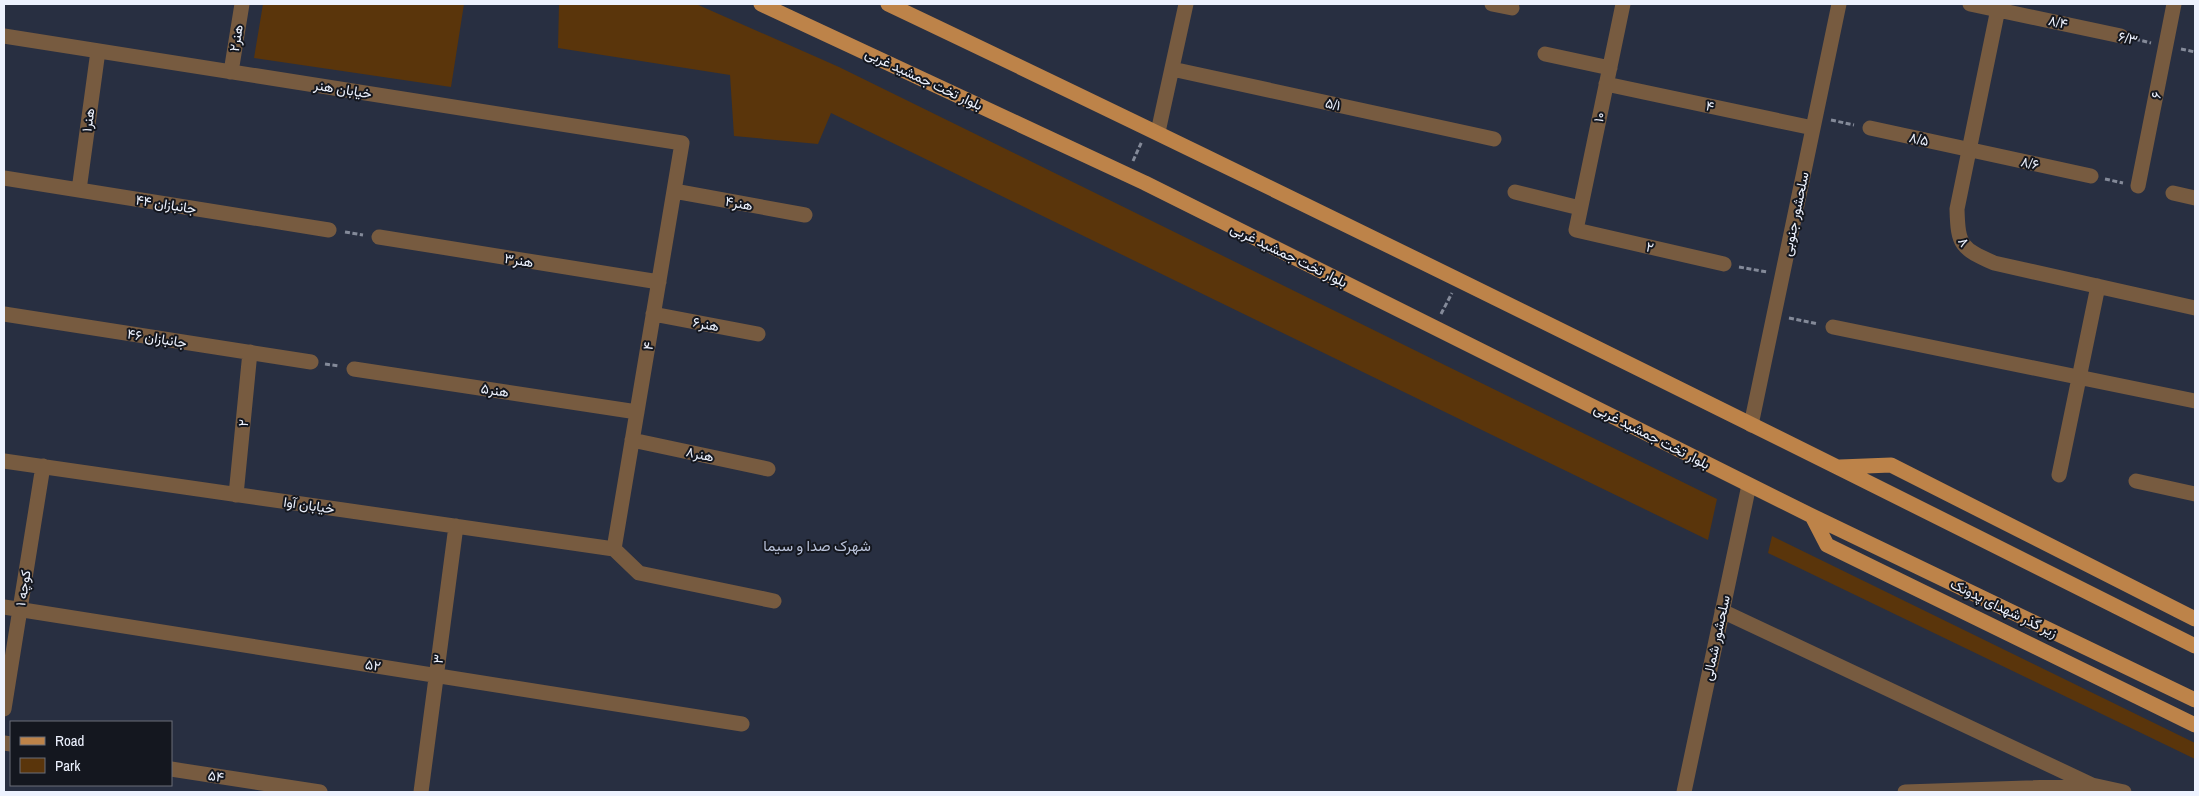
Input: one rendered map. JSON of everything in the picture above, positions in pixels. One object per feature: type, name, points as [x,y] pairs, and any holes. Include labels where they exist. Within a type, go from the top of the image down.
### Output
[{"type":"main road","name":"بلوار تخت جمشید غربی","points":[[761,4],[1126,175],[1812,516]]},
{"type":"main road","points":[[888,4],[1154,130],[1839,467],[2195,646]]},
{"type":"main road","points":[[1839,467],[1891,464],[2195,619]]},
{"type":"main road","points":[[1812,516],[1827,545],[2195,725]]},
{"type":"main road","name":"زیر گذر شهدای پدونک","points":[[1812,516],[2195,700]]},
{"type":"street","name":"هنر۲","points":[[231,72],[242,4]]},
{"type":"street","points":[[1154,130],[1172,69],[1186,4]]},
{"type":"street","points":[[1492,4],[1512,8]]},
{"type":"street","name":"۱۰","points":[[1576,230],[1623,4]]},
{"type":"street","name":"سلحشور جنوبی","points":[[1751,424],[1839,4]]},
{"type":"street","name":"۸/۴","points":[[1970,4],[1999,7],[2090,29]]},
{"type":"street","name":"۶","points":[[2138,186],[2174,4]]},
{"type":"street","name":"۸","points":[[1999,7],[1957,209],[1958,231],[1967,250],[1994,263],[2195,308]]},
{"type":"street","name":"۶/۳","points":[[2090,29],[2121,36]]},
{"type":"street","name":"خیابان هنر","points":[[4,36],[682,143]]},
{"type":"street","name":"هنر۱","points":[[79,190],[98,51]]},
{"type":"street","points":[[1545,54],[1610,68]]},
{"type":"street","name":"۵/۱","points":[[1172,69],[1494,139]]},
{"type":"street","name":"۴","points":[[1606,84],[1814,122]]},
{"type":"street","name":"۸/۵","points":[[1870,128],[1969,150]]},
{"type":"street","name":"۴","points":[[614,549],[682,143]]},
{"type":"street","name":"۸/۶","points":[[1969,150],[2091,176]]},
{"type":"street","name":"۴۴ جانبازان","points":[[4,178],[329,230]]},
{"type":"street","name":"هنر۴","points":[[674,191],[805,215]]},
{"type":"street","points":[[1515,192],[1580,208]]},
{"type":"street","points":[[2173,194],[2195,198]]},
{"type":"street","name":"۲","points":[[1576,230],[1724,264]]},
{"type":"street","name":"هنر۳","points":[[379,237],[659,282]]},
{"type":"street","points":[[2059,474],[2098,286]]},
{"type":"street","name":"۴۶ جانبازان","points":[[4,314],[310,362]]},
{"type":"street","name":"هنر۶","points":[[653,314],[758,334]]},
{"type":"street","points":[[1833,327],[2195,401]]},
{"type":"street","name":"۲","points":[[236,494],[250,352]]},
{"type":"street","name":"هنر۵","points":[[354,369],[637,412]]},
{"type":"street","name":"هنر۸","points":[[632,440],[768,469]]},
{"type":"street","name":"خیابان آوا","points":[[4,461],[614,549]]},
{"type":"street","name":"کوچه ۱","points":[[4,709],[42,466]]},
{"type":"street","points":[[2136,481],[2195,494]]},
{"type":"street","name":"سلحشور شمالی","points":[[1684,792],[1749,485]]},
{"type":"street","name":"۳","points":[[421,792],[456,526]]},
{"type":"street","points":[[614,549],[639,574],[774,601]]},
{"type":"street","name":"۵۲","points":[[4,607],[742,724]]},
{"type":"street","points":[[1722,611],[2092,785],[2124,792]]},
{"type":"street","name":"۵۴","points":[[172,769],[320,792]]},
{"type":"street","points":[[1905,792],[2092,785]]},
{"type":"path","name":"۶/۳","points":[[2121,36],[2166,46]]},
{"type":"path","points":[[1814,122],[1870,128]]},
{"type":"path","points":[[1126,175],[1154,130]]},
{"type":"path","points":[[329,230],[379,237]]},
{"type":"path","points":[[1724,264],[1783,274]]},
{"type":"path","points":[[1434,327],[1458,281]]},
{"type":"path","points":[[1774,315],[1833,327]]},
{"type":"path","points":[[310,362],[354,369]]},
{"type":"green space","points":[[263,4],[464,4],[451,87],[254,58]]},
{"type":"green space","points":[[559,4],[696,4],[839,67],[1717,499],[1708,540],[831,113],[818,144],[734,136],[730,75],[558,48]]},
{"type":"green space","points":[[1772,536],[2195,743],[2195,759],[1768,553]]},
{"type":"district","name":"شهرک صدا و سیما","points":[[817,546]]}]
